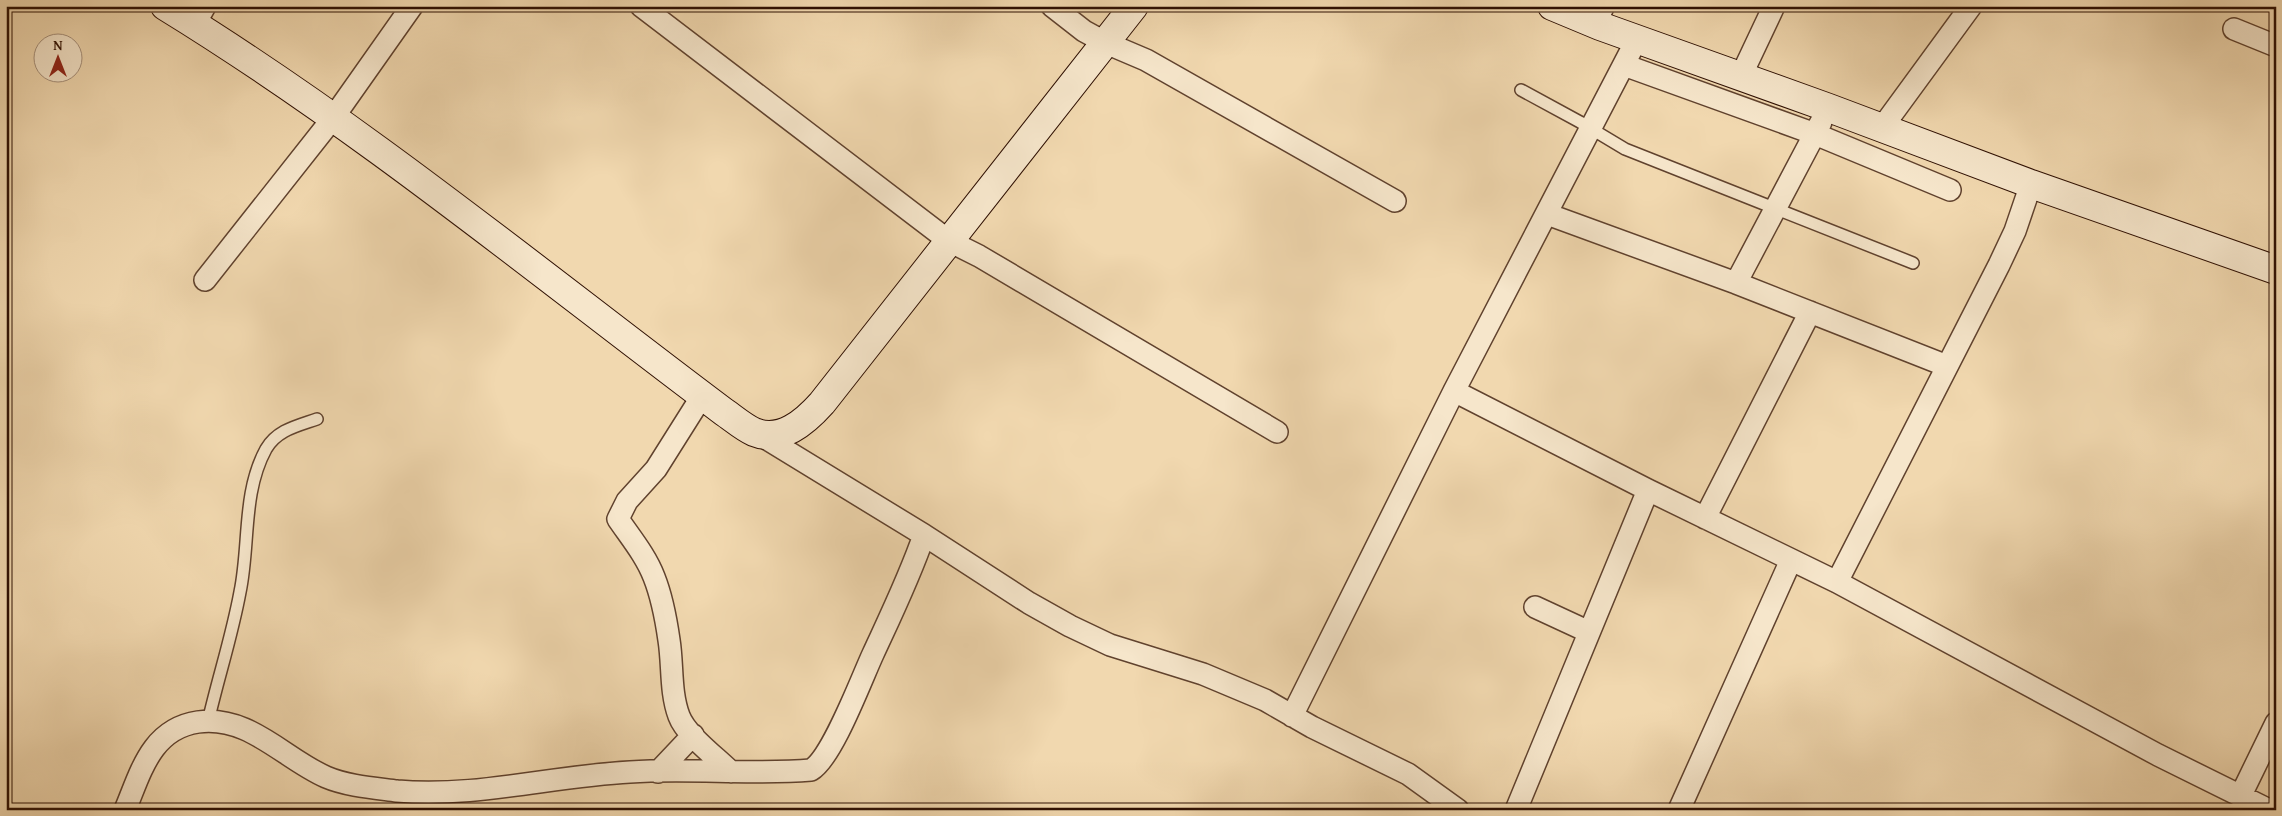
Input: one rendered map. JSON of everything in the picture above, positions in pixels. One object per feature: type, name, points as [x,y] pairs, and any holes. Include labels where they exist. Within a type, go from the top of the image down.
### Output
[{"type":"street","points":[[165,6],[200,15],[333,118],[513,250],[702,396],[754,432],[924,535],[1029,603],[1070,626],[1110,645],[1233,686],[1408,774],[1458,810]]},
{"type":"street","points":[[205,280],[333,118],[412,6]]},
{"type":"street","points":[[641,6],[949,241],[979,256],[1277,432]]},
{"type":"street","points":[[1052,6],[1084,31],[1106,43],[1146,60],[1395,201]]},
{"type":"street","points":[[754,432],[771,434],[785,432],[798,426],[812,415],[1134,6]]},
{"type":"street","points":[[1552,6],[1604,16],[1637,40],[1829,108],[2031,184],[2274,266]]},
{"type":"street","points":[[1741,76],[1774,6]]},
{"type":"street","points":[[1881,128],[1971,6]]},
{"type":"street","points":[[2234,29],[2276,46]]},
{"type":"street","points":[[1292,716],[1454,391],[1637,40]]},
{"type":"street","points":[[1624,65],[1815,134],[1950,190]]},
{"type":"street","points":[[1736,283],[1829,108]]},
{"type":"street","points":[[1837,582],[2015,231],[2031,184]]},
{"type":"street","points":[[1547,214],[1736,283],[1947,366]]},
{"type":"street","points":[[1705,518],[1810,312]]},
{"type":"street","points":[[1454,391],[1648,490],[1837,582],[2158,755],[2268,810]]},
{"type":"street","points":[[702,396],[656,469],[627,501],[618,519],[640,550],[654,576],[662,600],[669,641],[674,692],[680,717],[693,735],[731,772]]},
{"type":"street","points":[[1516,810],[1648,490]]},
{"type":"street","points":[[125,810],[145,764],[158,742],[177,727],[224,721],[250,730],[327,777],[358,785],[398,791],[478,790],[530,782],[630,772],[811,770],[819,766],[845,718],[912,568],[924,535]]},
{"type":"street","points":[[1679,810],[1791,560]]},
{"type":"street","points":[[1535,607],[1589,632]]},
{"type":"street","points":[[2241,795],[2276,723]]},
{"type":"street","points":[[658,772],[693,735]]},
{"type":"lane","points":[[1520,90],[1591,128],[1625,149],[1913,263]]},
{"type":"lane","points":[[208,722],[241,590],[246,530],[254,480],[266,449],[279,432],[317,419]]}]
